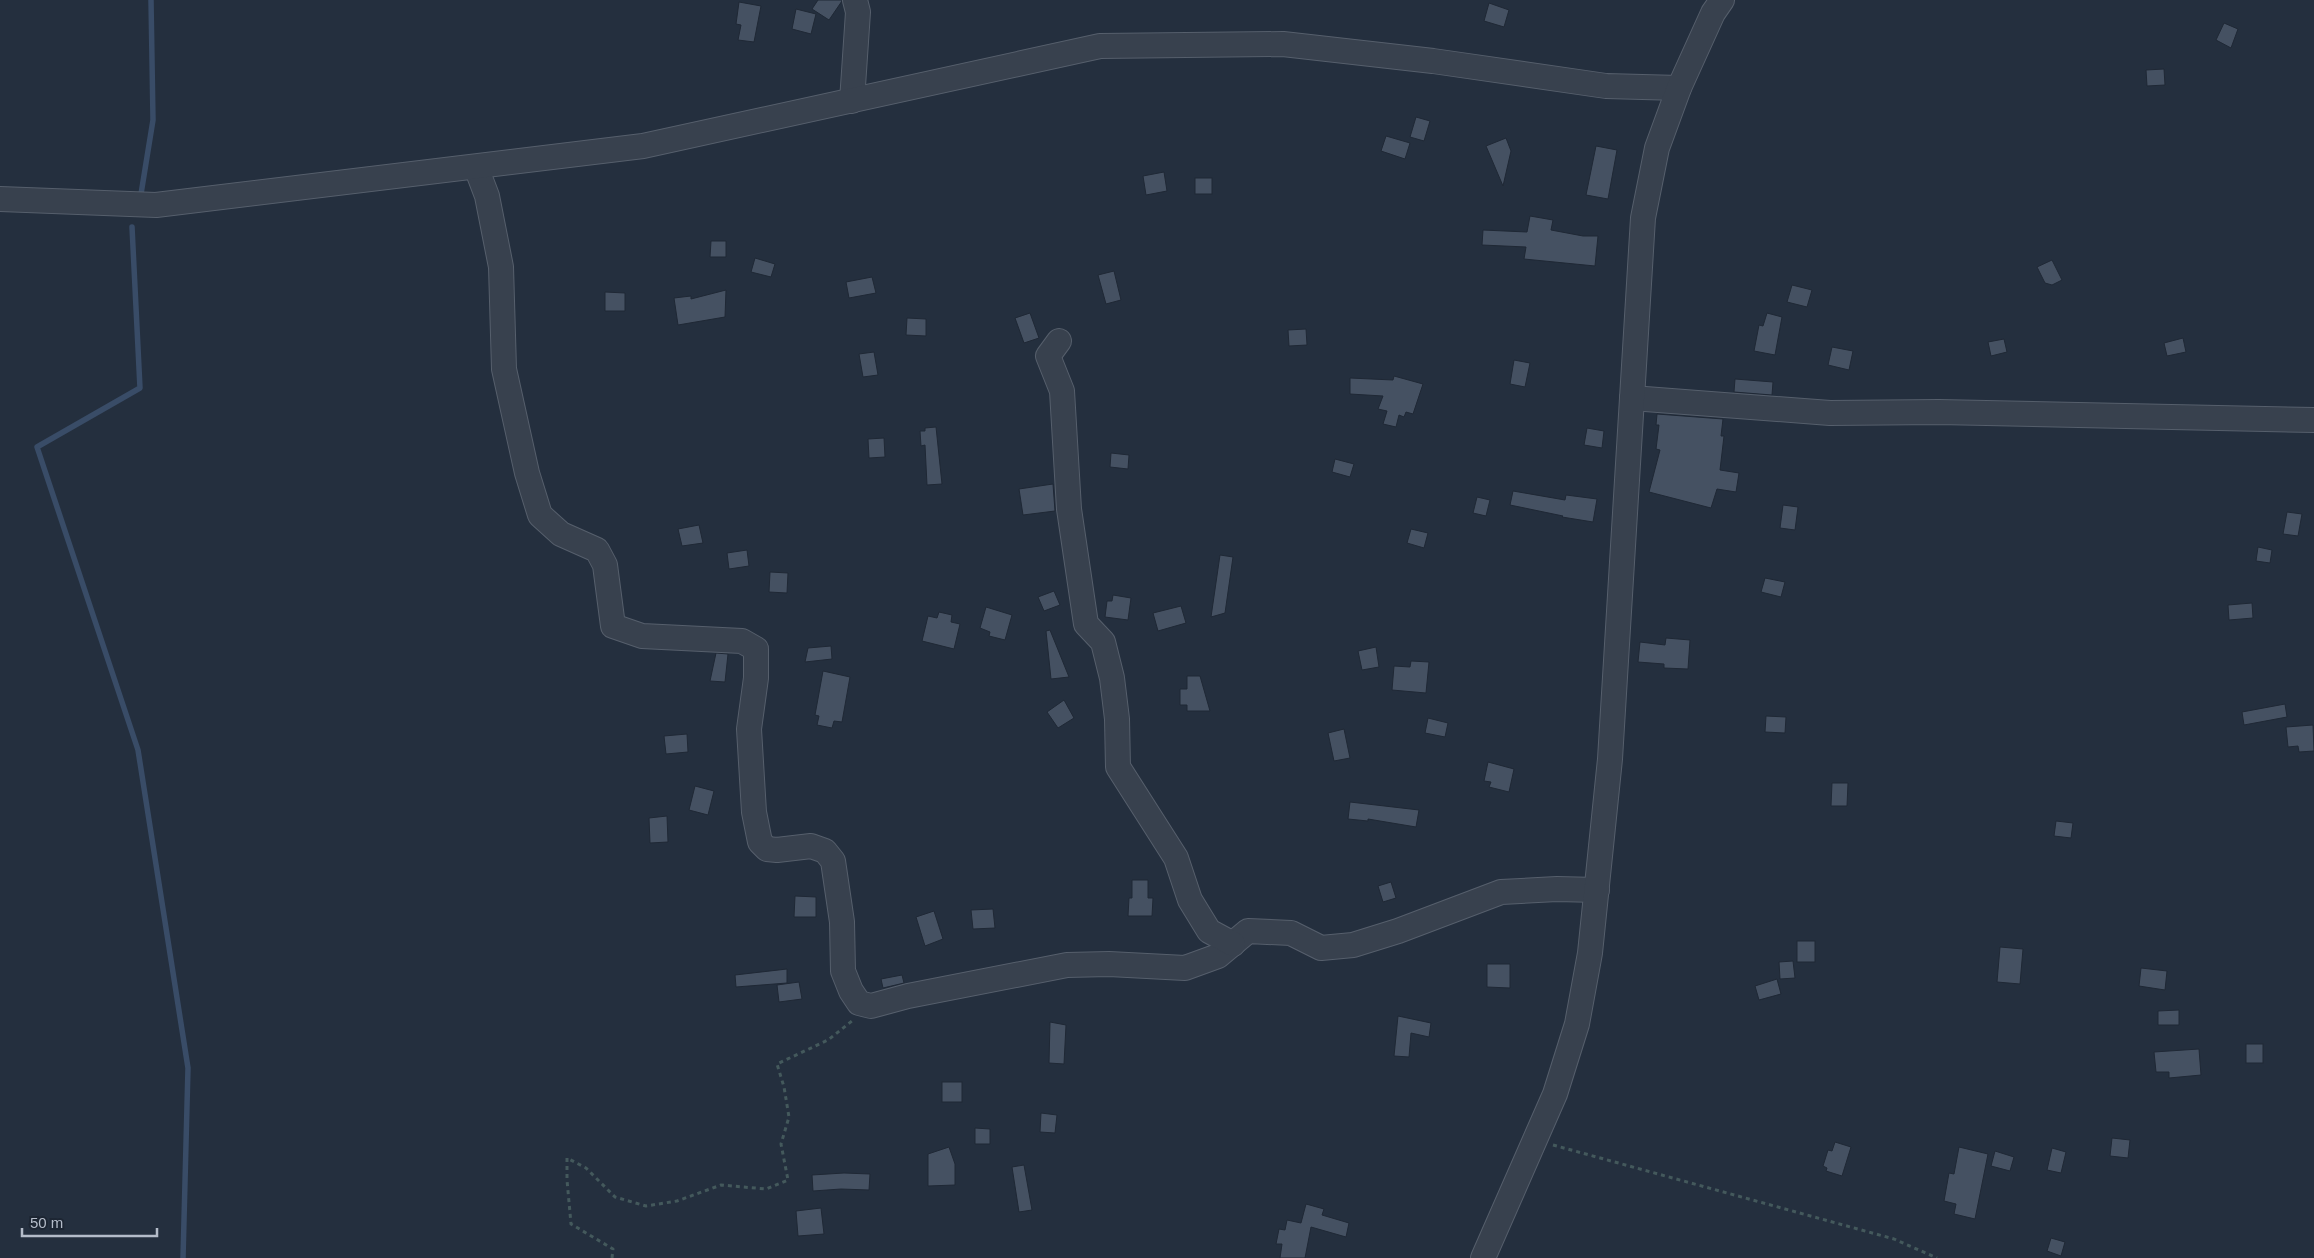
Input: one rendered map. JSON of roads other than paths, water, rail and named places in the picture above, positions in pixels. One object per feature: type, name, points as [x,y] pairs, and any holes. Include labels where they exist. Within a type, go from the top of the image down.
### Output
[{"type":"street","points":[[852,101],[858,12],[855,0]]},
{"type":"street","points":[[1484,1258],[1555,1094],[1577,1024],[1590,953],[1610,759],[1643,218],[1657,148],[1679,88],[1713,13],[1722,0]]},
{"type":"street","points":[[0,199],[156,205],[643,146],[1100,46],[1283,44],[1433,61],[1606,86],[1679,88]]},
{"type":"street","points":[[476,167],[487,196],[501,267],[504,368],[527,473],[540,515],[561,534],[597,550],[605,566],[613,626],[642,636],[742,641],[756,649],[756,678],[749,728],[754,812],[760,842],[767,849],[777,850],[811,846],[825,851],[833,861],[842,922],[843,971],[850,991],[860,1003],[871,1006],[908,996],[1066,966],[1109,964],[1186,968],[1218,956],[1248,931],[1291,933],[1321,948],[1353,945],[1398,931],[1501,892],[1557,889],[1596,890]]},
{"type":"street","points":[[1059,341],[1048,356],[1062,391],[1068,510],[1086,624],[1103,642],[1112,678],[1117,719],[1118,767],[1176,858],[1190,900],[1209,931],[1232,944]]},
{"type":"street","points":[[1632,398],[1830,414],[1939,412],[2314,420]]},
{"type":"waterway","points":[[141,194],[153,120],[151,0]]},
{"type":"waterway","points":[[132,227],[140,388],[37,447],[138,750],[188,1068],[183,1258]]}]
